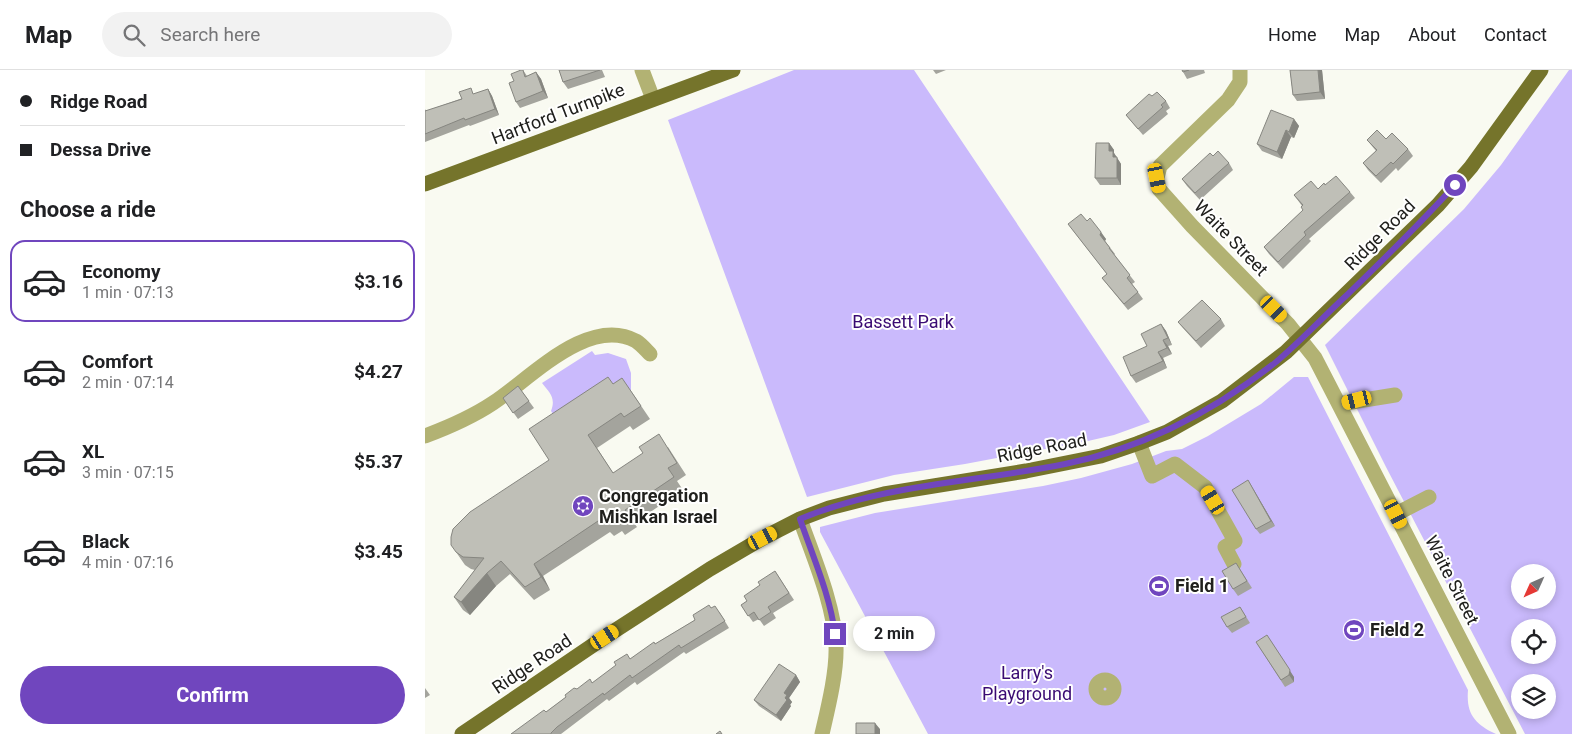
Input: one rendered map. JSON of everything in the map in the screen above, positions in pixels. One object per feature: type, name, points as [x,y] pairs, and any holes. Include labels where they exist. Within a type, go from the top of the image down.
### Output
[{"type":"main road","name":"Hartford Turnpike","points":[[425,184],[653,98],[733,70]]},
{"type":"main road","name":"Ridge Road","points":[[462,734],[605,637],[710,570],[763,538],[800,519],[860,499],[1065,464],[1101,456],[1167,432],[1223,401],[1276,361],[1420,224],[1471,167],[1541,70]]},
{"type":"street","points":[[642,70],[653,98]]},
{"type":"street","name":"Waite Street","points":[[1240,70],[1240,82],[1228,100],[1160,166],[1157,178],[1159,189],[1192,226],[1288,324],[1315,358],[1509,734]]},
{"type":"street","points":[[425,436],[473,415],[571,346],[587,340],[603,336],[622,336],[637,342],[650,354]]},
{"type":"street","points":[[1339,404],[1395,395]]},
{"type":"street","points":[[1139,443],[1151,476],[1175,464],[1205,487],[1235,541],[1225,548],[1234,564]]},
{"type":"street","points":[[1396,514],[1429,497]]},
{"type":"street","points":[[800,519],[833,621],[836,648],[831,694],[822,734]]},
{"type":"green space","name":"Bassett Park","points":[[794,70],[914,70],[1150,422],[1114,435],[1088,441],[894,475],[807,497],[668,120]]},
{"type":"green space","points":[[1569,70],[1572,70],[1572,734],[1525,734],[1517,719],[1556,719],[1556,674],[1511,674],[1511,707],[1325,345],[1464,209],[1501,165]]},
{"type":"green space","points":[[592,351],[595,355],[608,353],[626,359],[631,373],[631,391],[561,426],[551,411],[552,399],[542,383]]},
{"type":"green space","name":"Larry's Playground","points":[[1294,377],[1308,377],[1468,690],[1470,712],[1477,722],[1496,734],[928,734],[820,532],[820,527],[875,513],[1043,486],[1081,478],[1132,464],[1166,451],[1182,449],[1208,436],[1261,404]]},
{"type":"building","points":[[523,70],[525,77],[536,72],[543,91],[516,102],[509,83],[514,81],[511,74]]},
{"type":"building","points":[[559,70],[600,70],[563,82]]},
{"type":"building","points":[[1290,70],[1318,70],[1320,92],[1293,95]]},
{"type":"building","points":[[471,88],[473,94],[488,89],[495,109],[465,120],[464,118],[425,134],[425,111],[462,99],[459,92]]},
{"type":"building","points":[[1157,92],[1166,101],[1161,105],[1163,107],[1138,129],[1126,115],[1149,94],[1152,96]]},
{"type":"building","points":[[1271,110],[1294,119],[1289,132],[1286,130],[1277,152],[1257,144]]},
{"type":"building","points":[[1377,130],[1386,139],[1392,133],[1408,149],[1393,164],[1391,162],[1376,176],[1363,163],[1377,150],[1367,140]]},
{"type":"building","points":[[1096,143],[1109,143],[1109,151],[1113,151],[1113,157],[1117,157],[1117,178],[1095,178]]},
{"type":"building","points":[[1218,151],[1229,163],[1195,193],[1182,179],[1210,153],[1213,156]]},
{"type":"building","points":[[1336,176],[1350,192],[1304,232],[1306,235],[1278,262],[1264,247],[1303,210],[1301,207],[1303,205],[1294,195],[1311,181],[1318,189]]},
{"type":"building","points":[[1081,214],[1087,221],[1090,218],[1101,232],[1100,235],[1109,248],[1130,275],[1127,278],[1138,292],[1124,304],[1102,278],[1107,274],[1068,224]]},
{"type":"building","points":[[1202,300],[1221,319],[1196,341],[1178,322]]},
{"type":"building","points":[[1161,324],[1168,338],[1163,340],[1167,348],[1158,352],[1163,361],[1131,376],[1123,357],[1147,346],[1141,334]]},
{"type":"building","name":"Congregation Mishkan Israel","points":[[608,377],[613,384],[622,378],[641,406],[624,417],[621,413],[588,435],[613,473],[643,453],[639,447],[659,434],[677,463],[668,468],[674,477],[625,510],[628,514],[616,522],[613,518],[605,523],[601,519],[534,564],[541,577],[525,587],[501,561],[487,573],[461,602],[454,597],[484,558],[463,557],[456,552],[451,545],[453,529],[470,512],[549,460],[529,429]]},
{"type":"building","points":[[518,386],[529,401],[513,413],[503,398]]},
{"type":"building","points":[[1248,480],[1271,521],[1256,529],[1232,490]]},
{"type":"building","points":[[1236,563],[1247,581],[1233,589],[1222,571]]},
{"type":"building","points":[[775,571],[789,593],[768,607],[771,612],[759,620],[754,612],[748,616],[741,605],[747,601],[744,596],[760,585],[758,582]]},
{"type":"building","points":[[709,605],[711,608],[715,606],[725,621],[681,648],[679,645],[632,678],[630,675],[557,727],[551,734],[511,734],[544,710],[546,712],[566,697],[565,695],[574,688],[577,689],[590,679],[592,683],[616,665],[614,662],[627,654],[630,659],[654,642],[655,644],[695,620],[693,615]]},
{"type":"building","points":[[1240,607],[1246,617],[1227,627],[1221,617]]},
{"type":"building","points":[[1267,635],[1290,670],[1289,675],[1281,680],[1256,642]]},
{"type":"building","points":[[779,664],[796,675],[784,693],[787,695],[785,698],[787,700],[776,715],[754,700]]},
{"type":"building","points":[[856,723],[875,723],[875,734],[856,734]]},
{"type":"place","name":"Congregation Mishkan Israel","points":[[583,506]]},
{"type":"place","name":"Field 1","points":[[1159,586]]},
{"type":"place","name":"Field 2","points":[[1354,630]]},
{"type":"route","points":[[835,634],[822,584],[800,519],[860,499],[1027,471],[1101,456],[1167,432],[1223,401],[1276,361],[1420,224],[1455,185]]}]
